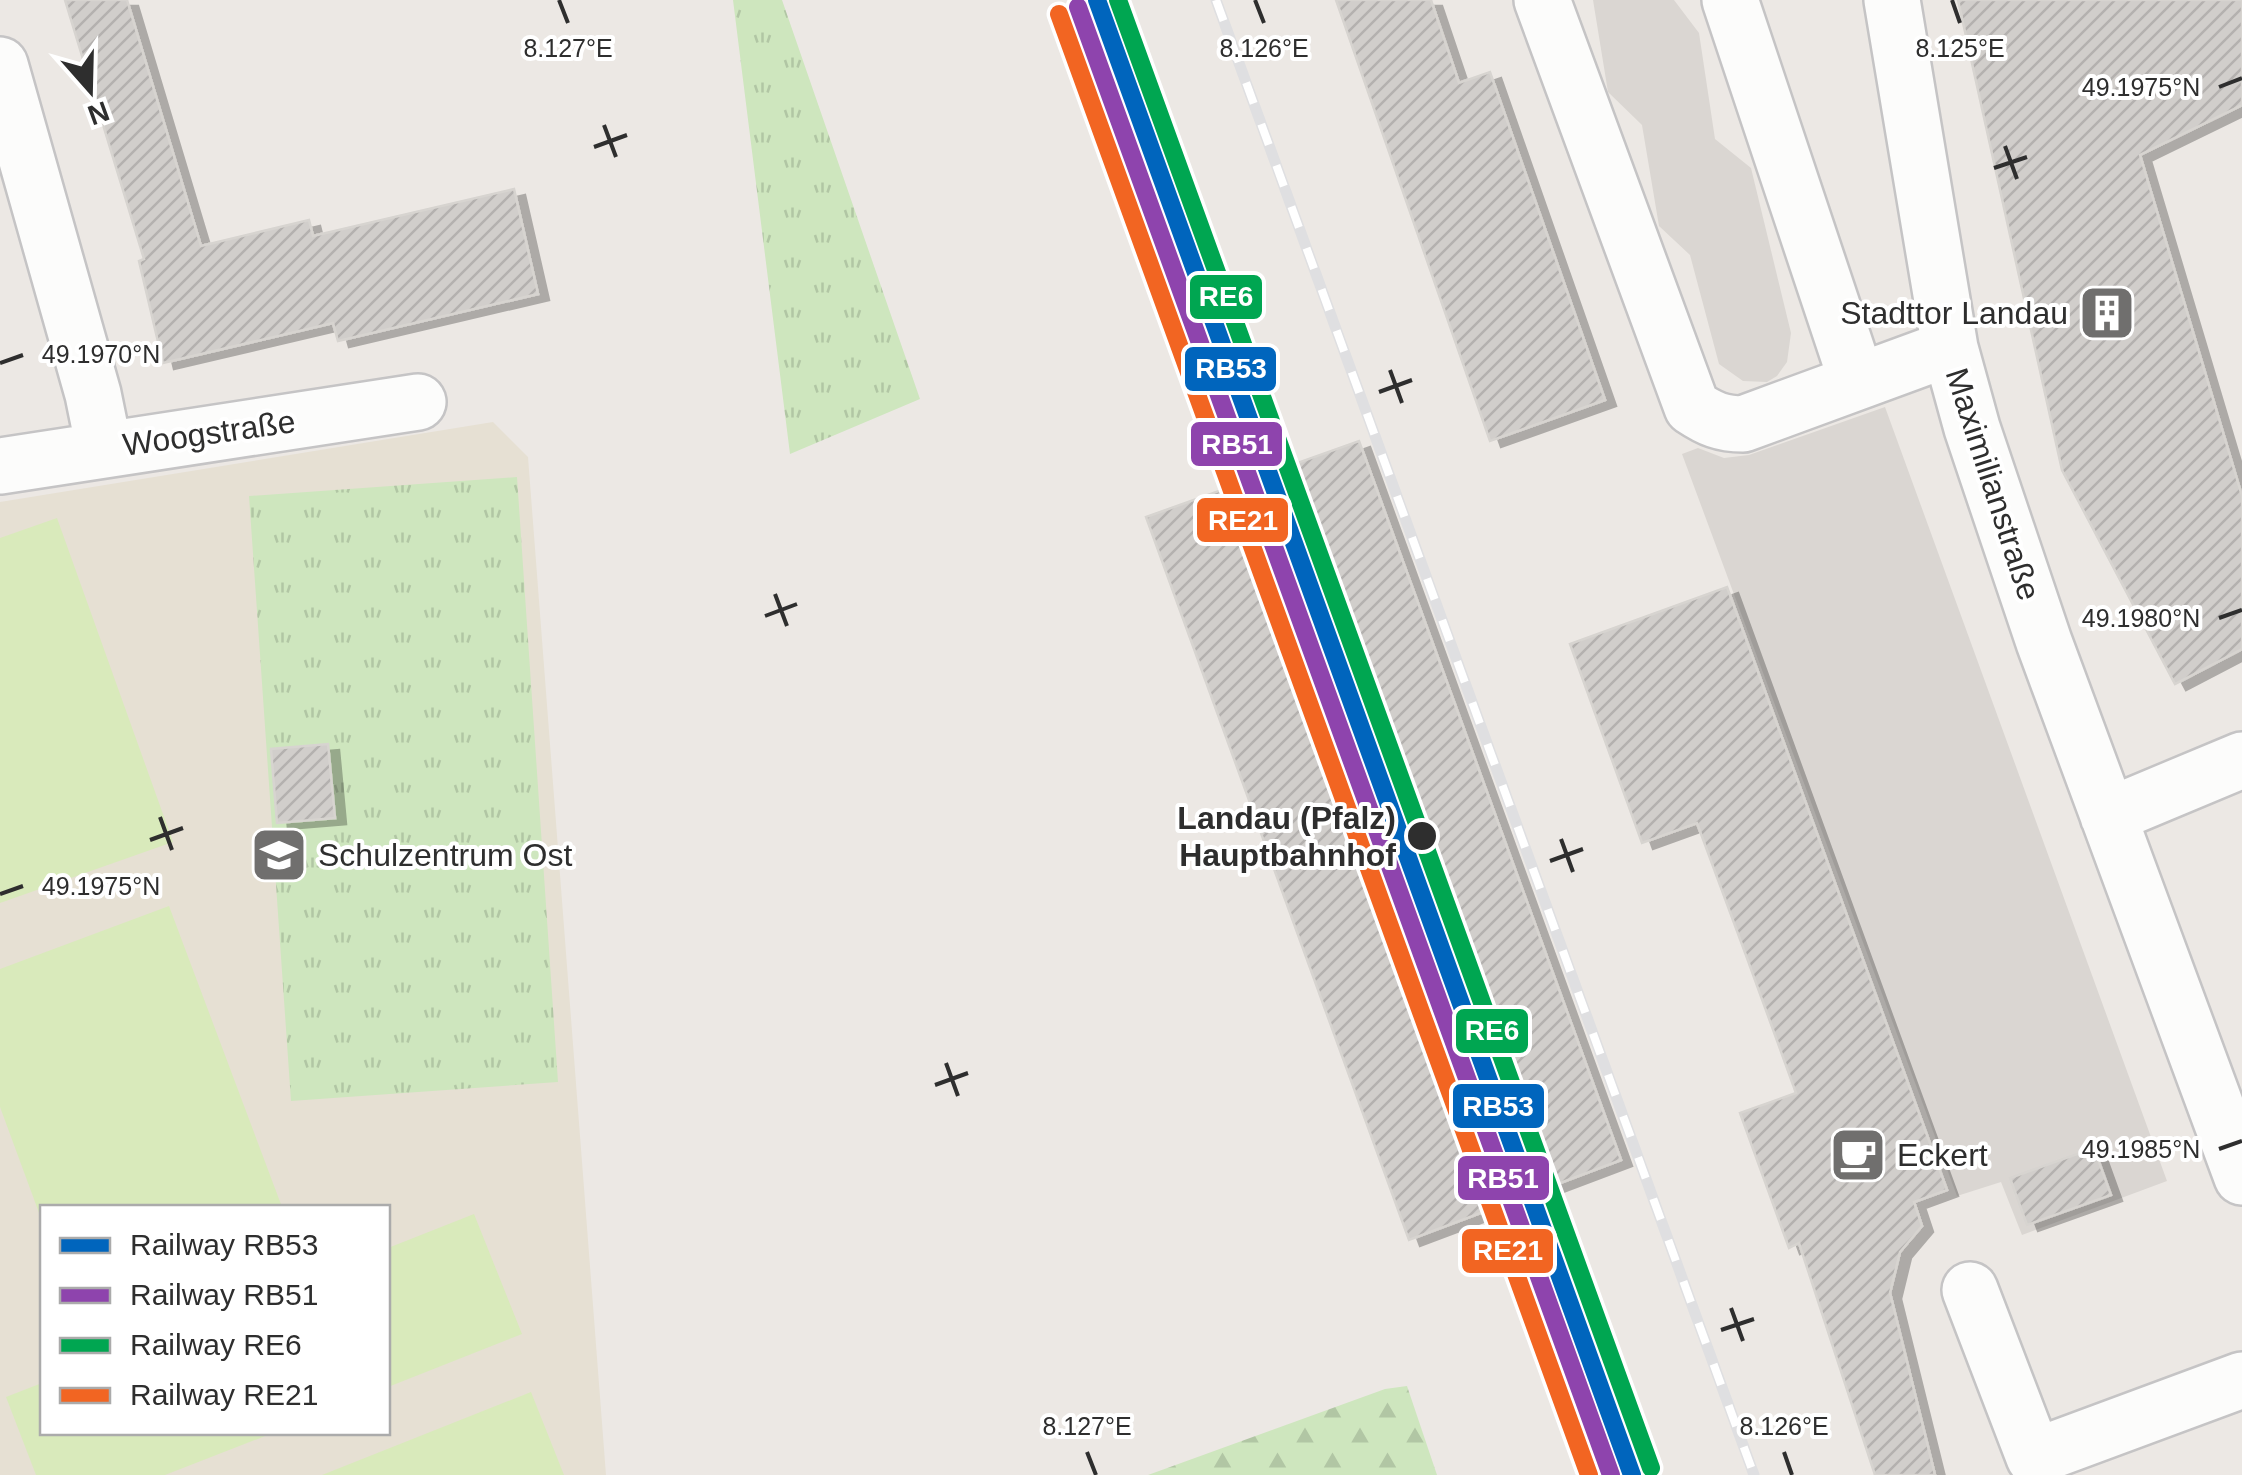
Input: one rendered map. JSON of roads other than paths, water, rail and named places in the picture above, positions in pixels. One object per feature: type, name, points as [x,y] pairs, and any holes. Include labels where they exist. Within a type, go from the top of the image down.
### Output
[{"type":"street","points":[[1542,0],[1692,407],[1711,419],[1743,424],[1950,348]]},
{"type":"street","points":[[1730,0],[1857,381]]},
{"type":"street","name":"Maximilianstraße","points":[[1892,0],[1950,348],[1993,497],[2242,1176]]},
{"type":"street","points":[[0,65],[104,448]]},
{"type":"street","name":"Woogstraße","points":[[0,466],[418,402]]},
{"type":"street","points":[[2108,816],[2242,760]]},
{"type":"street","points":[[1970,1290],[2034,1457],[2242,1380]]},
{"type":"railway","points":[[1216,0],[1754,1475]]},
{"type":"rail line","name":"RB53","points":[[1097,0],[1632,1475]]},
{"type":"rail line","name":"RE6","points":[[1118,0],[1651,1468]]},
{"type":"rail line","name":"RB51","points":[[1078,7],[1611,1475]]},
{"type":"rail line","name":"RE21","points":[[1059,14],[1589,1475]]},
{"type":"place","name":"Stadttor Landau","points":[[2107,313]]},
{"type":"place","name":"Landau (Pfalz) Hauptbahnhof","points":[[1422,836]]},
{"type":"place","name":"Schulzentrum Ost","points":[[279,855]]},
{"type":"place","name":"Eckert","points":[[1858,1155]]}]
